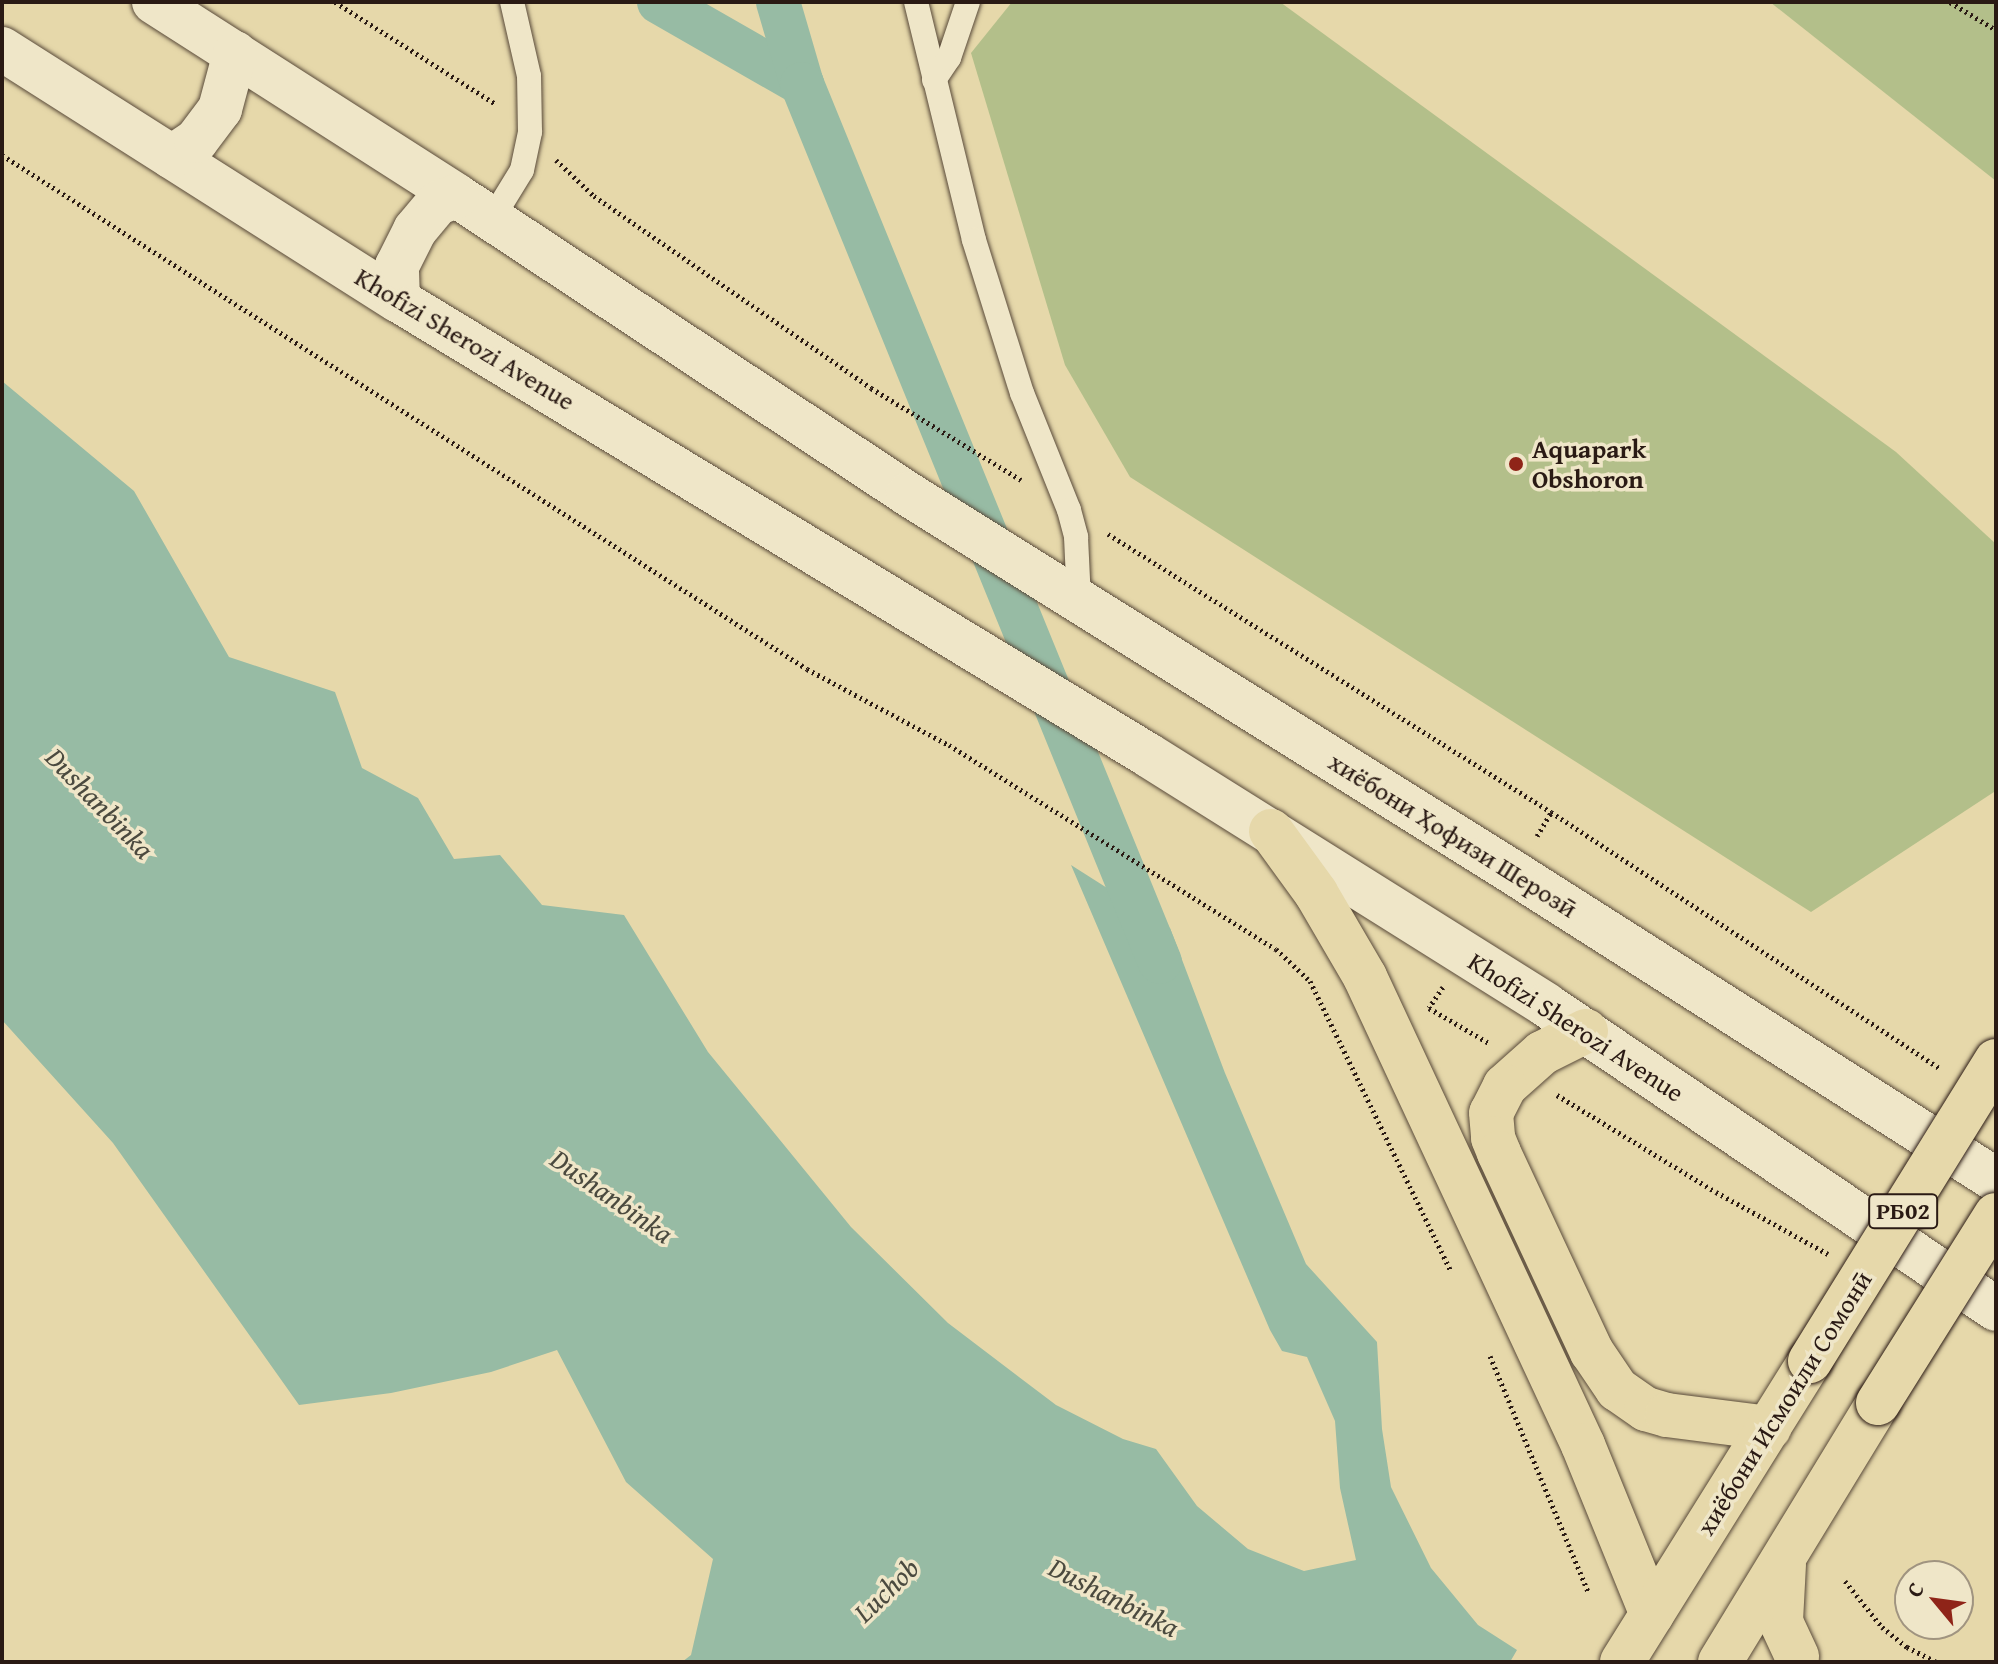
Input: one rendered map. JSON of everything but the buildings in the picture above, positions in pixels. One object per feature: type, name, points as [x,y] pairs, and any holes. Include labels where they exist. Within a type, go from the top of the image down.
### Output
[{"type":"highway","points":[[1271,831],[1324,905],[1365,977],[1583,1445],[1652,1615]]},
{"type":"highway","points":[[1586,1031],[1542,1053],[1505,1086],[1491,1113],[1490,1126],[1499,1153],[1592,1352],[1617,1389],[1646,1409],[1667,1415],[1769,1428]]},
{"type":"highway","name":"хиёбони Исмоили Сомонӣ","points":[[1625,1658],[1996,1061]]},
{"type":"highway","points":[[1720,1662],[1996,1215]]},
{"type":"highway","points":[[1784,1559],[1781,1622],[1793,1660]]},
{"type":"main road","points":[[166,5],[475,208]]},
{"type":"main road","name":"Khofizi Sherozi Avenue","points":[[2,49],[398,300],[933,622],[1271,831],[1586,1031],[1996,1309]]},
{"type":"main road","points":[[172,157],[196,141],[220,109],[235,53]]},
{"type":"main road","points":[[398,300],[397,266],[415,230],[438,203],[475,208]]},
{"type":"main road","name":"хиёбони Ҳофизи Шерозӣ","points":[[475,208],[908,494],[1996,1180]]},
{"type":"lane","points":[[475,208],[522,170],[530,132],[529,76],[512,2]]},
{"type":"lane","points":[[916,2],[1003,335],[1060,504],[1076,537],[1079,601]]},
{"type":"lane","points":[[934,80],[949,58],[968,2]]},
{"type":"path","points":[[335,2],[488,98],[530,132],[594,196],[871,388],[1551,812],[1945,1072]]},
{"type":"path","points":[[1950,2],[1996,30]]},
{"type":"path","points":[[2,155],[807,669],[949,745],[1276,949],[1310,981],[1458,1286]]},
{"type":"path","points":[[1537,836],[1551,812]]},
{"type":"path","points":[[1445,985],[1429,1008],[1500,1050]]},
{"type":"path","points":[[1544,1087],[1716,1192],[1838,1260]]},
{"type":"path","points":[[1484,1341],[1588,1592]]},
{"type":"path","points":[[1845,1581],[1882,1627],[1907,1647],[1936,1662]]},
{"type":"shaded area","name":"Aquapark Obshoron","points":[[1012,2],[1280,2],[1896,452],[1996,544],[1994,792],[1811,912],[1130,477],[1065,365],[971,53]]},
{"type":"shaded area","points":[[1770,2],[1996,2],[1996,181]]},
{"type":"water","points":[[2,381],[134,491],[229,657],[335,692],[362,768],[418,798],[454,859],[500,855],[542,905],[624,915],[708,1052],[851,1227],[948,1323],[1056,1405],[1123,1439],[1156,1449],[1197,1506],[1248,1549],[1304,1571],[1356,1560],[1340,1488],[1335,1421],[1307,1357],[1282,1351],[1270,1330],[1071,865],[1170,928],[1225,1073],[1306,1264],[1377,1342],[1382,1429],[1391,1487],[1431,1568],[1478,1625],[1517,1650],[1510,1662],[682,1662],[691,1655],[713,1559],[626,1482],[557,1350],[491,1372],[391,1393],[299,1405],[113,1143],[2,1020]]},
{"type":"waterway","points":[[659,2],[802,84]]},
{"type":"waterway","points":[[778,2],[802,84],[1160,962]]},
{"type":"place","name":"Aquapark Obshoron","points":[[1516,464]]},
{"type":"water label","name":"Dushanbinka","points":[[100,803]]},
{"type":"water label","name":"Dushanbinka","points":[[612,1196]]},
{"type":"water label","name":"Luchob","points":[[886,1590]]},
{"type":"water label","name":"Dushanbinka","points":[[1114,1597]]}]
